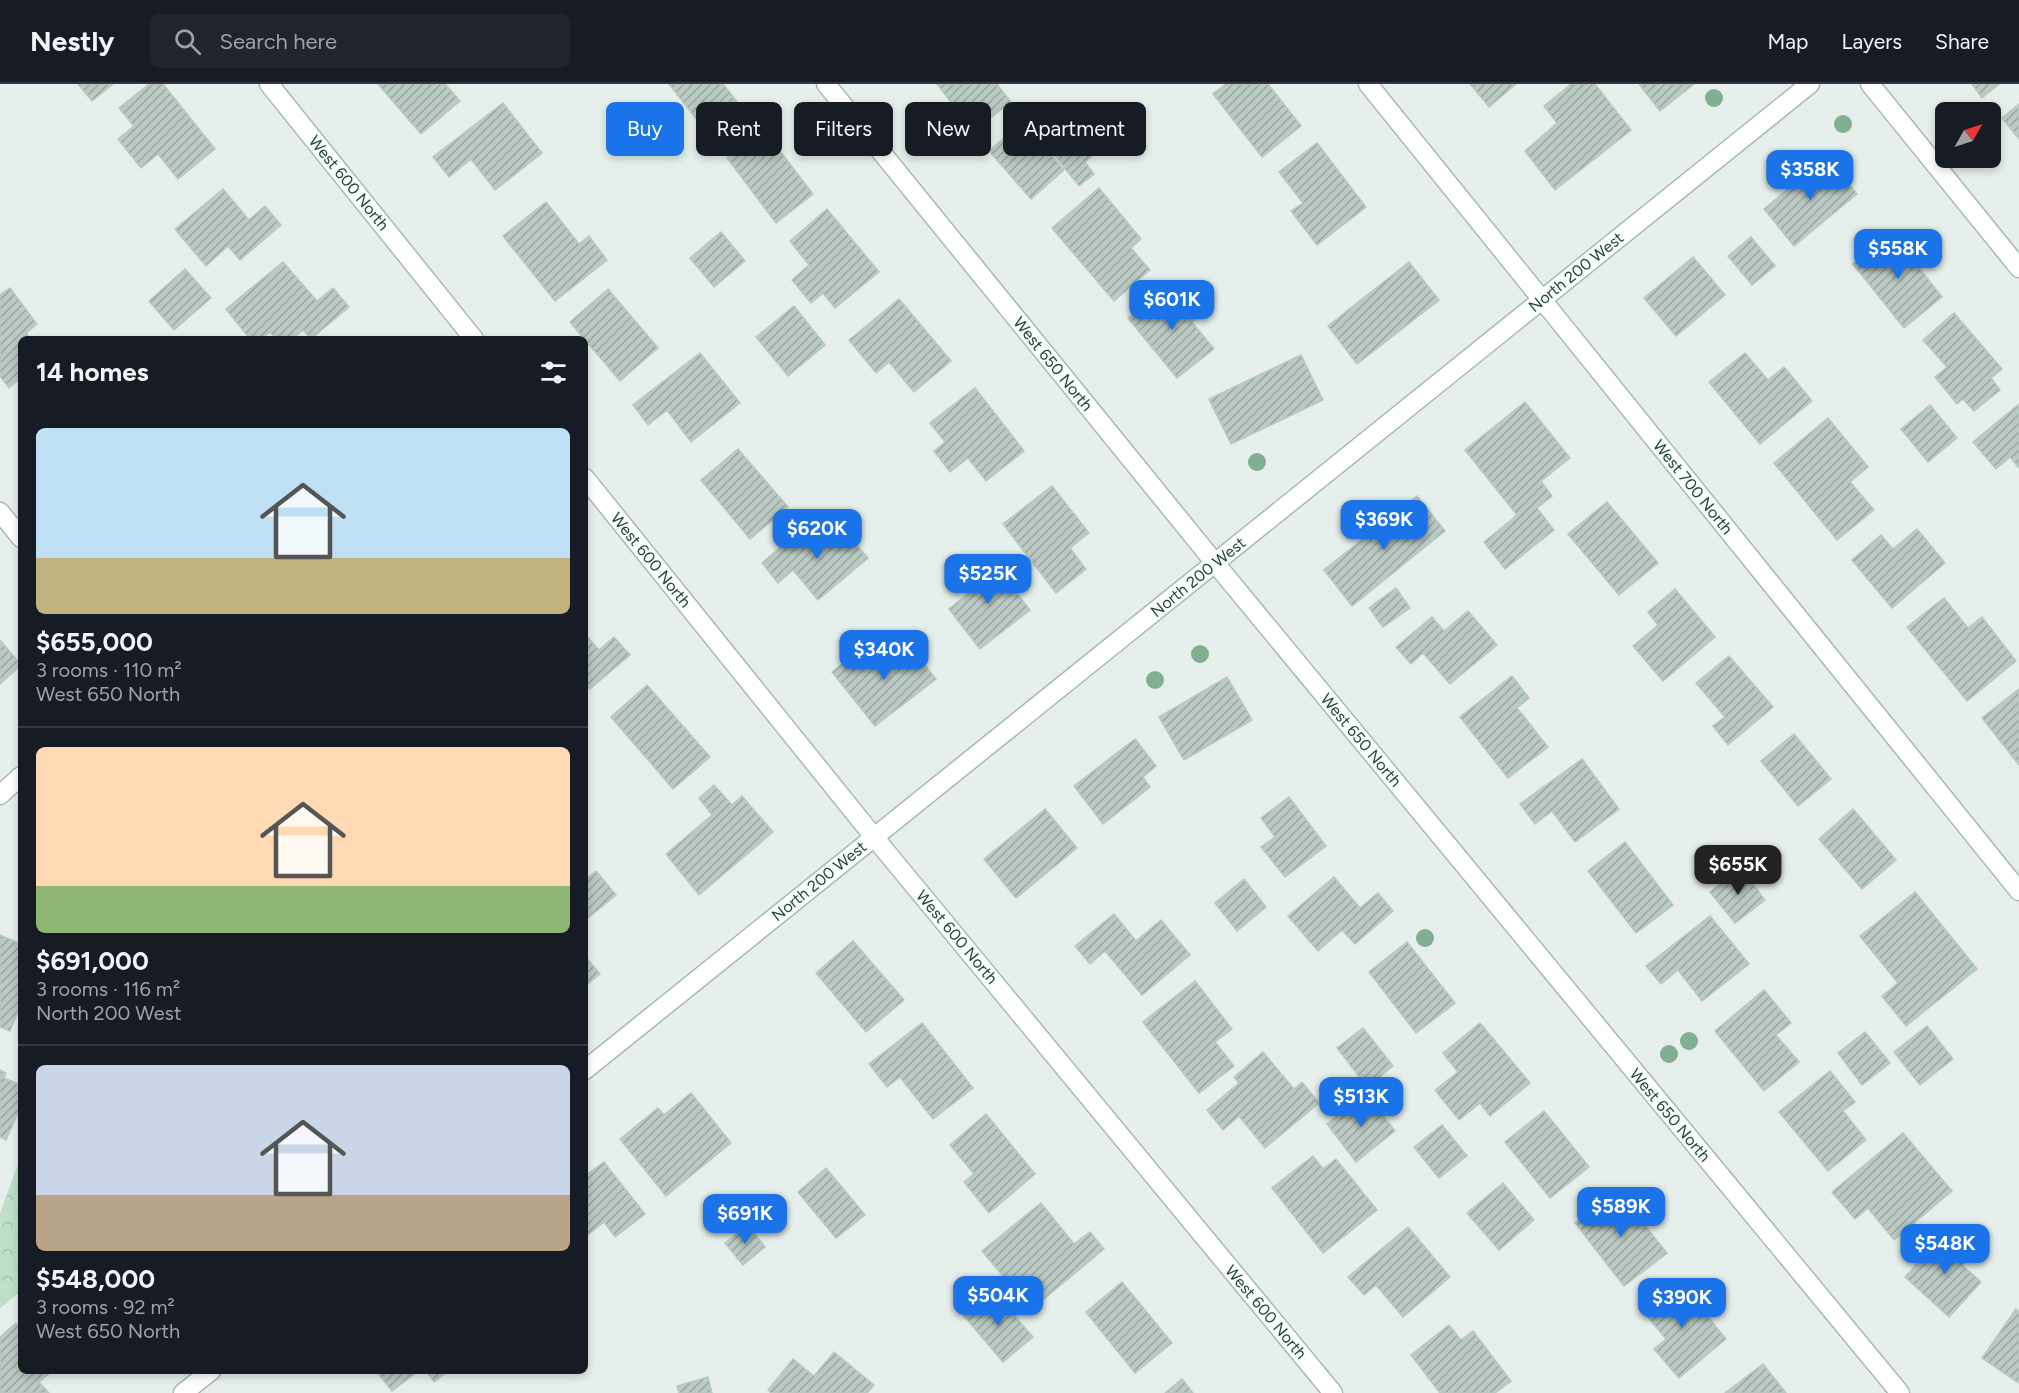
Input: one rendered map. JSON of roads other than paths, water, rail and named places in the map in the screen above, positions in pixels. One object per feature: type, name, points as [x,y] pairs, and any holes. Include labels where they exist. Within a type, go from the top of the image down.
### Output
[{"type":"street","name":"West 600 North","points":[[269,84],[472,336]]},
{"type":"street","name":"West 650 North","points":[[826,84],[1215,563],[1900,1393]]},
{"type":"street","name":"West 700 North","points":[[1368,84],[2019,891]]},
{"type":"street","name":"North 200 West","points":[[588,1068],[1810,84]]},
{"type":"street","points":[[1870,84],[2019,268]]},
{"type":"street","name":"West 600 North","points":[[588,482],[874,837],[1334,1393]]},
{"type":"street","points":[[0,512],[18,534]]},
{"type":"street","points":[[0,795],[18,779]]},
{"type":"street","points":[[183,1393],[207,1374]]}]
